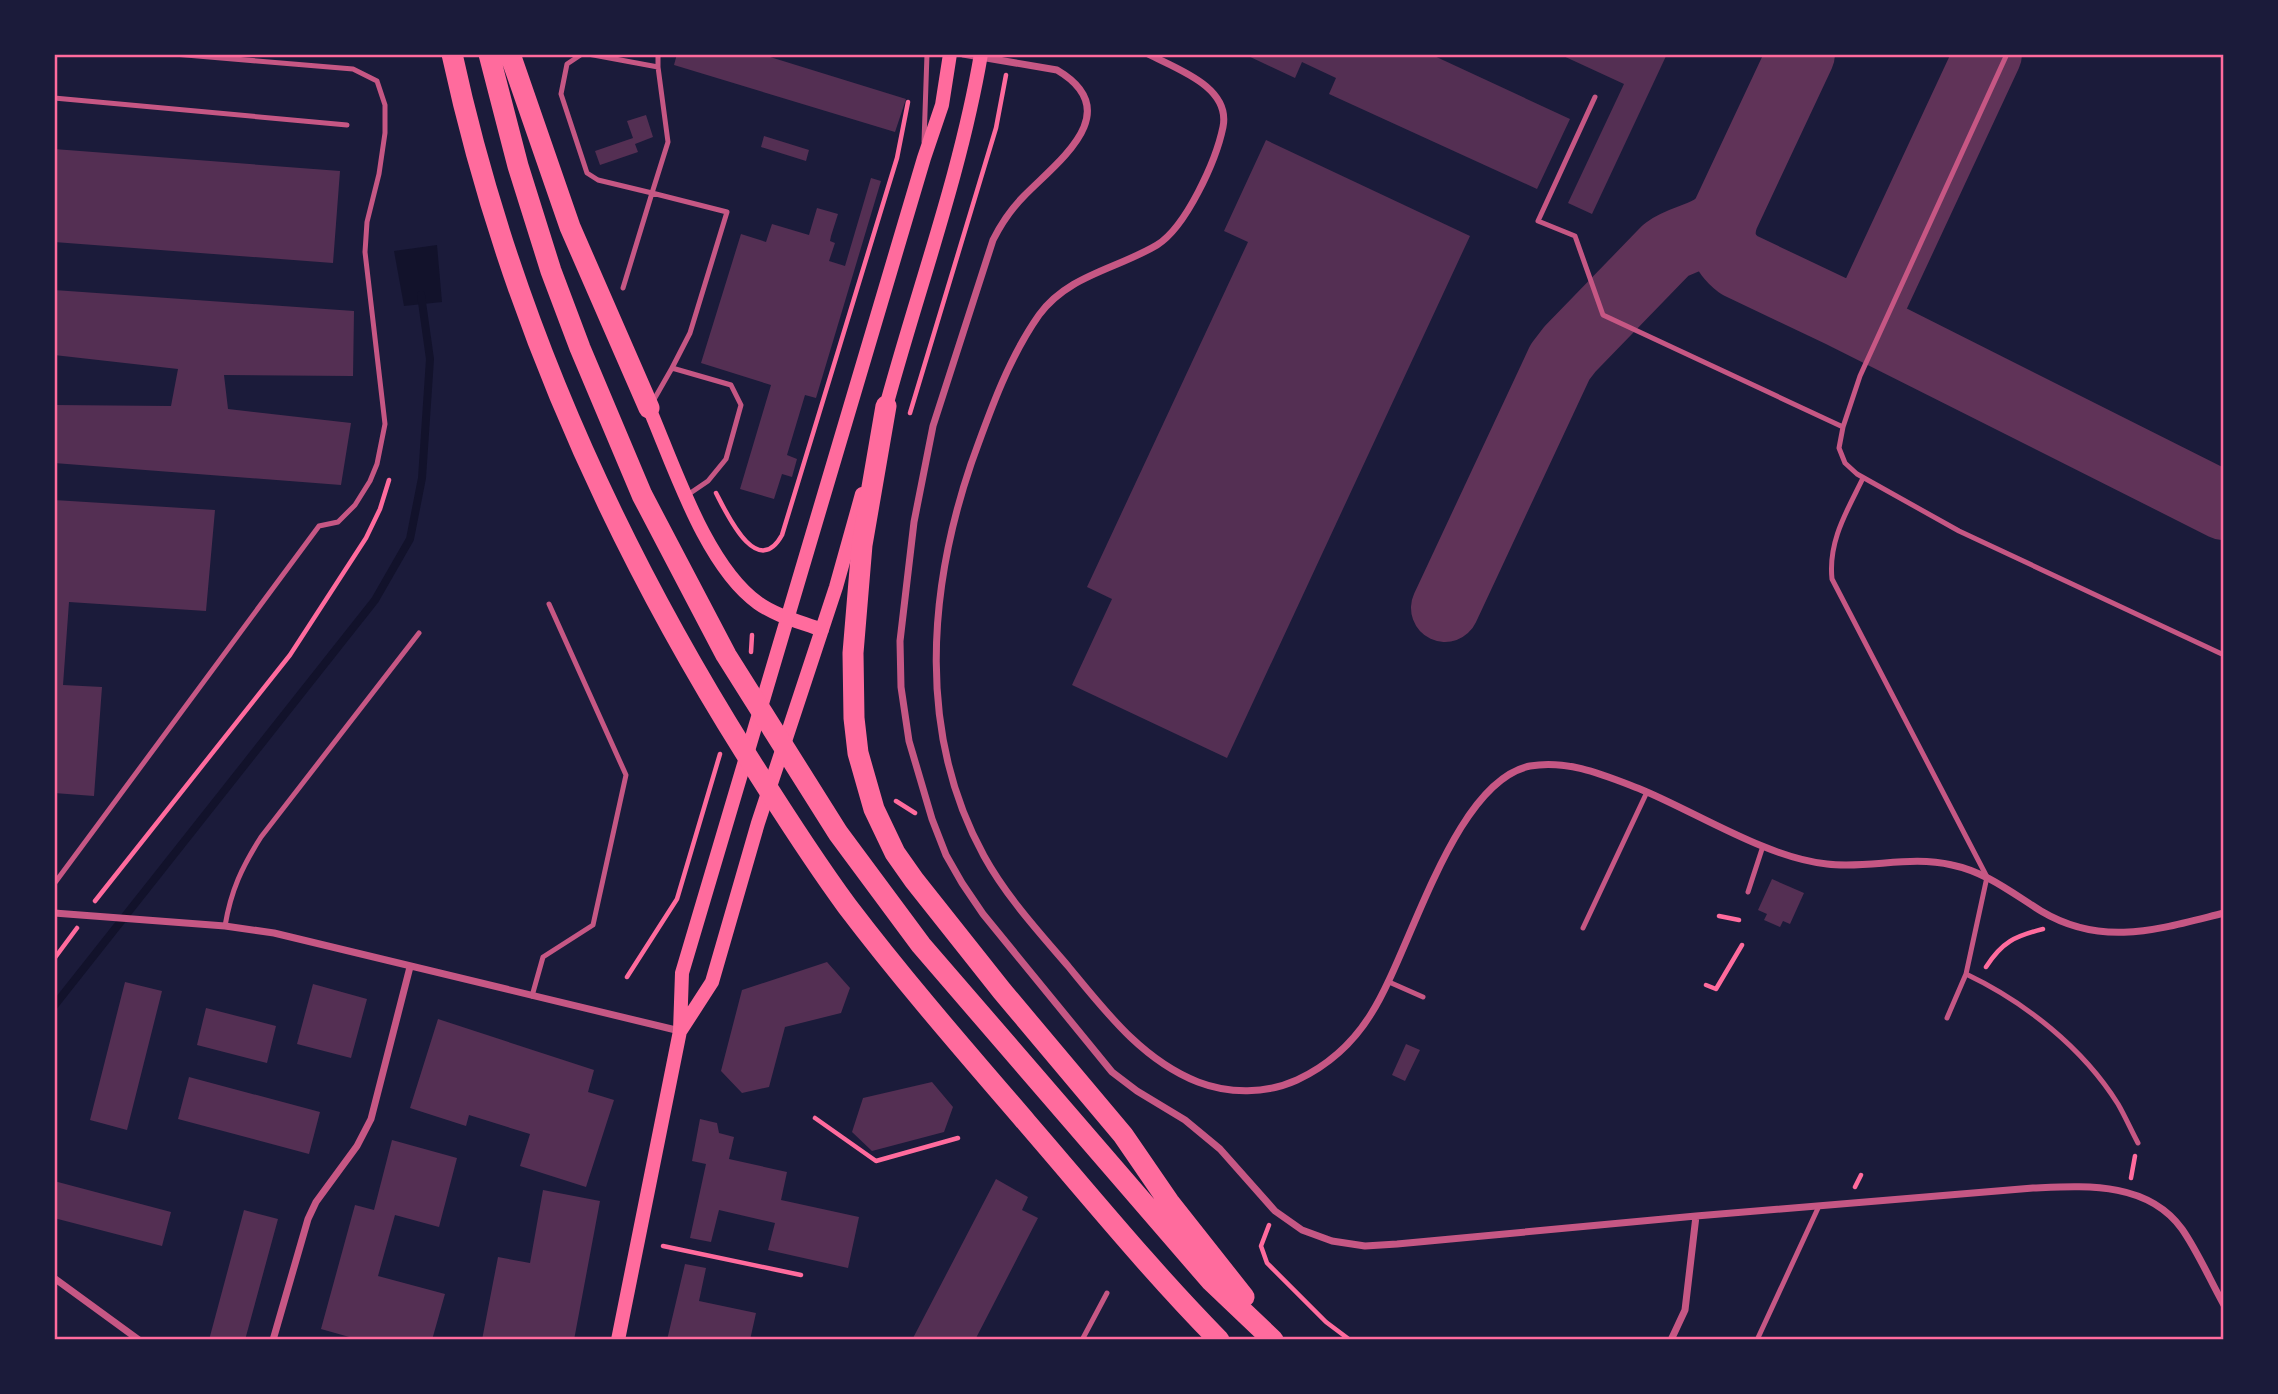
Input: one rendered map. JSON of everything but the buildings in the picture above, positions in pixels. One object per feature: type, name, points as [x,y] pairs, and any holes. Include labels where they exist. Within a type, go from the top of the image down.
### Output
[{"type":"highway","points":[[452,54],[483,177],[505,247],[568,414],[634,558],[699,679],[796,833],[892,964],[1137,1250],[1219,1340]]},
{"type":"highway","points":[[489,54],[518,166],[551,271],[589,370],[642,495],[726,655],[838,833],[921,945],[1211,1281],[1275,1340]]},
{"type":"highway","points":[[510,54],[570,227],[649,408]]},
{"type":"highway","points":[[886,406],[862,544],[853,653],[854,718],[858,752],[883,831],[895,853],[937,909],[1116,1126],[1169,1202],[1275,1340]]},
{"type":"main road","points":[[618,1340],[680,1031],[682,973],[923,158],[942,105],[950,54]]},
{"type":"main road","points":[[680,1031],[712,982],[758,823],[836,587],[958,161],[974,98],[981,54]]},
{"type":"main road","points":[[649,408],[686,496],[725,570],[744,592],[760,605],[822,630]]},
{"type":"street","points":[[963,54],[1057,70],[1070,78],[1080,89],[1086,104],[1087,117],[1074,147],[1023,197],[1002,222],[993,240],[933,426],[914,522],[900,641],[901,687],[909,741],[922,790],[946,855],[983,914],[1112,1072],[1137,1091],[1185,1120],[1220,1149],[1275,1211],[1302,1230],[1332,1241],[1365,1246],[1696,1216],[2088,1186],[2128,1193],[2169,1214],[2182,1229],[2224,1305]]},
{"type":"street","points":[[1148,54],[1187,74],[1214,93],[1225,112],[1223,132],[1185,218],[1163,242],[1082,278],[1060,292],[1041,311],[1010,367],[983,430],[961,495],[947,548],[935,640],[937,695],[944,752],[967,820],[984,855],[1002,885],[1115,1022],[1160,1063],[1202,1083],[1242,1092],[1284,1086],[1317,1070],[1343,1049],[1369,1018],[1389,982],[1452,841],[1467,817],[1483,796],[1511,773],[1532,766],[1563,765],[1601,774],[1647,792],[1763,846],[1825,864],[1921,859],[1960,866],[1987,877],[2064,923],[2093,932],[2156,929],[2224,913]]},
{"type":"street","points":[[54,913],[225,926],[275,933],[680,1031]]},
{"type":"street","points":[[273,1340],[308,1219],[316,1202],[357,1146],[371,1119],[410,967]]},
{"type":"street","points":[[1671,1340],[1685,1310],[1696,1216]]},
{"type":"street","points":[[54,1278],[139,1340]]},
{"type":"lane","points":[[54,884],[319,526],[338,522],[355,505],[377,464],[385,424],[365,251],[385,133],[385,105],[377,81],[353,69],[174,54]]},
{"type":"lane","points":[[582,54],[567,64],[561,94],[587,173],[598,180],[727,212],[690,333],[649,408]]},
{"type":"lane","points":[[588,54],[658,67]]},
{"type":"lane","points":[[623,288],[668,142],[658,54]]},
{"type":"lane","points":[[923,158],[927,54]]},
{"type":"lane","points":[[2007,54],[1877,336],[1843,427],[1839,448],[1841,455],[1851,470],[1863,478],[1959,531],[2224,655]]},
{"type":"lane","points":[[1595,97],[1538,221],[1575,236],[1603,315],[1843,427]]},
{"type":"lane","points":[[54,98],[347,125]]},
{"type":"lane","points":[[672,368],[731,385],[741,405],[726,459],[708,481],[686,496]]},
{"type":"lane","points":[[1863,478],[1836,536],[1831,558],[1832,579],[1987,877],[1966,974],[1947,1018]]},
{"type":"lane","points":[[532,996],[543,957],[593,925],[626,775],[549,604]]},
{"type":"lane","points":[[225,926],[240,870],[261,837],[419,633]]},
{"type":"lane","points":[[1583,928],[1647,792]]},
{"type":"lane","points":[[1748,892],[1763,846]]},
{"type":"lane","points":[[1966,974],[2027,1010],[2084,1061],[2118,1104],[2138,1143]]},
{"type":"lane","points":[[1389,982],[1423,997]]},
{"type":"lane","points":[[1757,1340],[1819,1206]]},
{"type":"lane","points":[[1082,1340],[1107,1293]]},
{"type":"path","points":[[708,481],[746,544],[768,550],[776,545],[782,535],[897,158],[910,94]]},
{"type":"path","points":[[54,959],[98,897],[290,655],[366,538],[380,509],[390,477]]},
{"type":"path","points":[[751,653],[752,635]]},
{"type":"path","points":[[627,977],[677,899],[718,761]]},
{"type":"path","points":[[1719,916],[1739,920]]},
{"type":"path","points":[[1978,980],[2004,944],[2020,934],[2064,923]]},
{"type":"path","points":[[1706,985],[1716,989],[1742,945]]},
{"type":"path","points":[[815,1118],[876,1161],[958,1138]]},
{"type":"path","points":[[2128,1193],[2138,1143]]},
{"type":"path","points":[[1275,1211],[1261,1246],[1267,1263],[1326,1322],[1350,1340]]},
{"type":"path","points":[[663,1245],[801,1275]]},
{"type":"shaded area","points":[[437,245],[442,302],[404,306],[394,251]]},
{"type":"waterway","points":[[54,1006],[375,600],[410,539],[422,478],[430,359],[421,295]]},
{"type":"taxiway","points":[[1801,54],[1725,216],[1723,243],[1733,260],[2224,506]]},
{"type":"taxiway","points":[[1840,313],[1858,314],[1872,303],[1988,54]]},
{"type":"taxiway","points":[[1445,608],[1560,362],[1666,250],[1713,228],[1725,216]]}]
